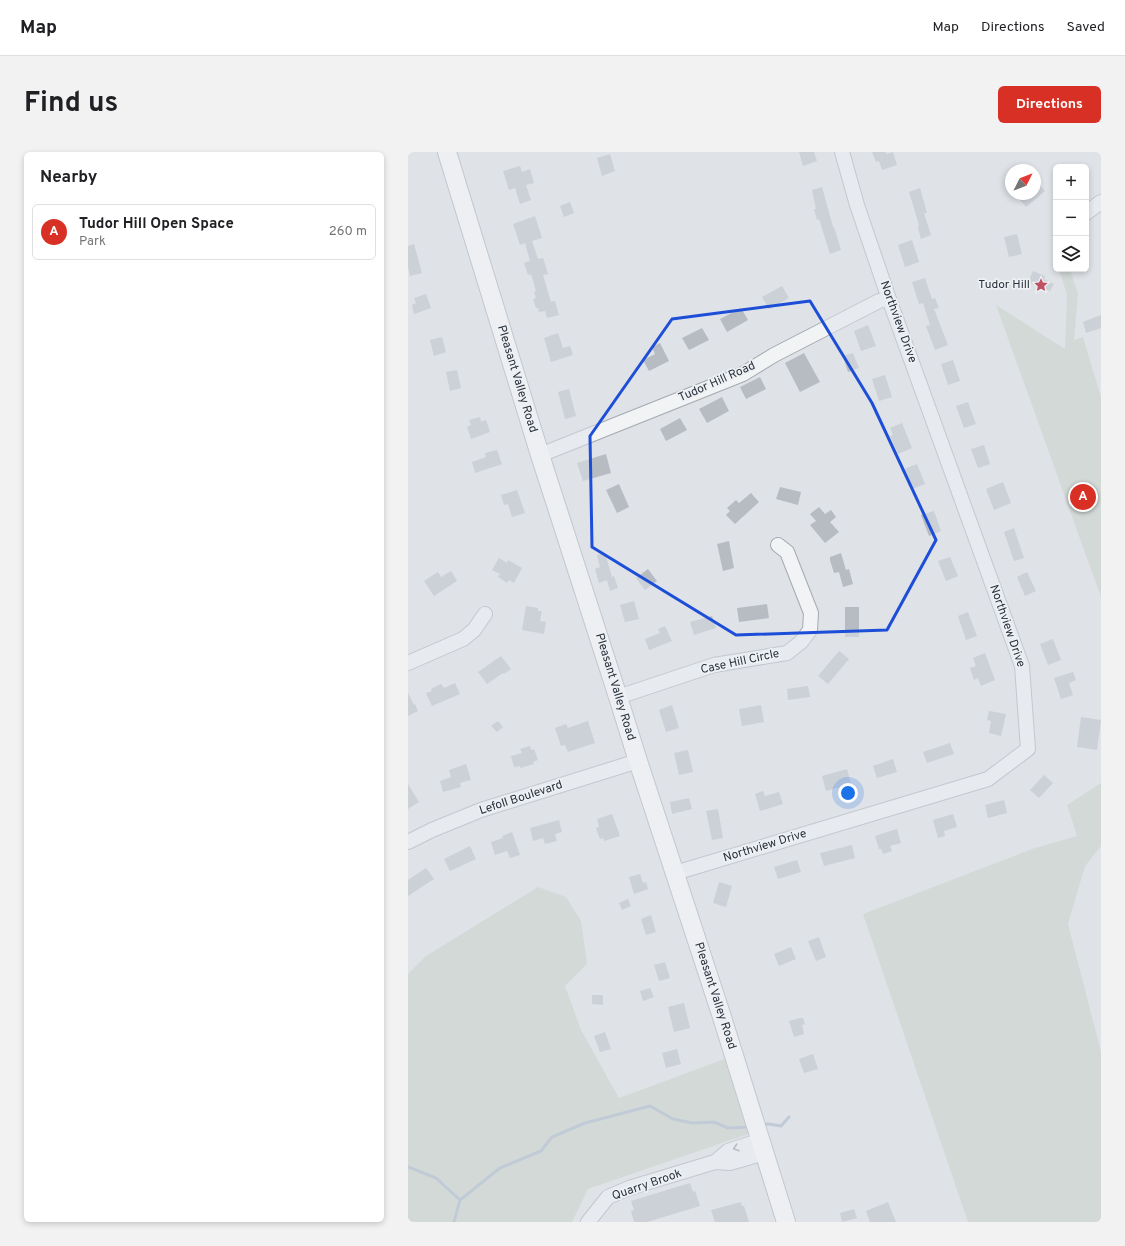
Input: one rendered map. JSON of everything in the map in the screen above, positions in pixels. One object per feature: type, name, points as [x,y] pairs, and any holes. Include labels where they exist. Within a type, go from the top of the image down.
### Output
[{"type":"main road","name":"Pleasant Valley Road","points":[[447,152],[540,455],[786,1222]]},
{"type":"street","name":"Northview Drive","points":[[675,873],[988,779],[1028,748],[1022,666],[889,299],[857,205],[842,152]]},
{"type":"street","points":[[1089,211],[1101,202]]},
{"type":"street","name":"Tudor Hill Road","points":[[540,455],[743,374],[879,301],[889,299]]},
{"type":"street","name":"Case Hill Circle","points":[[618,697],[714,665],[787,653],[801,642],[810,630],[811,613],[787,552],[778,545]]},
{"type":"street","points":[[408,664],[463,639],[474,630],[485,614]]},
{"type":"street","name":"Lefoll Boulevard","points":[[408,842],[432,830],[481,810],[638,761]]},
{"type":"street","name":"Quarry Brook","points":[[588,1222],[608,1197],[629,1188],[715,1162],[730,1163],[763,1147]]},
{"type":"highlighted area","points":[[810,301],[872,403],[936,540],[887,630],[736,635],[592,547],[590,436],[672,319]]},
{"type":"green space","points":[[1060,272],[1071,272],[1078,294],[1074,340],[1083,337],[1101,397],[1101,597],[996,305],[1065,349],[1067,295]]},
{"type":"green space","points":[[1101,783],[1101,846],[1085,866],[1068,924],[1101,1052],[1101,1222],[968,1222],[863,914],[1032,849],[1077,836],[1067,805]]},
{"type":"green space","points":[[538,887],[566,897],[581,921],[587,964],[565,986],[581,1030],[619,1098],[725,1059],[748,1134],[588,1189],[572,1222],[408,1222],[408,974],[426,956]]},
{"type":"building","points":[[799,152],[814,152],[817,161],[803,166]]},
{"type":"building","points":[[872,152],[886,152],[886,154],[893,152],[897,165],[882,170],[879,161],[876,162]]},
{"type":"building","points":[[610,154],[615,171],[602,176],[597,158]]},
{"type":"building","points":[[520,166],[522,172],[530,169],[534,183],[526,185],[531,200],[520,204],[515,188],[509,190],[503,171]]},
{"type":"building","points":[[1041,186],[1045,191],[1041,194]]},
{"type":"building","points":[[822,187],[841,250],[830,254],[819,219],[817,220],[814,209],[816,209],[812,190]]},
{"type":"building","points":[[920,188],[927,213],[924,213],[931,235],[921,239],[918,228],[919,225],[909,192]]},
{"type":"building","points":[[1020,200],[1034,200],[1026,207]]},
{"type":"building","points":[[570,202],[574,213],[564,217],[560,206]]},
{"type":"building","points":[[535,216],[542,238],[532,241],[538,259],[543,258],[548,274],[543,275],[551,302],[555,301],[559,315],[547,318],[545,311],[539,312],[538,308],[536,308],[533,299],[536,298],[534,292],[536,291],[531,274],[528,275],[524,263],[530,261],[525,243],[520,245],[513,224]]},
{"type":"building","points":[[1017,234],[1022,254],[1009,257],[1004,237]]},
{"type":"building","points":[[912,240],[919,262],[905,267],[898,245]]},
{"type":"building","points":[[414,244],[422,273],[410,276],[408,267],[408,246]]},
{"type":"building","points":[[1033,271],[1045,276],[1044,279],[1054,284],[1050,291],[1028,282]]},
{"type":"building","points":[[925,278],[932,299],[935,298],[939,308],[934,309],[948,345],[935,350],[926,326],[930,325],[923,303],[919,304],[912,282]]},
{"type":"building","points":[[782,286],[789,298],[769,309],[762,297]]},
{"type":"building","points":[[426,294],[431,308],[414,314],[412,305],[416,303],[414,298]]},
{"type":"building","points":[[741,308],[748,320],[727,332],[720,319]]},
{"type":"building","points":[[1101,315],[1101,328],[1086,333],[1083,322]]},
{"type":"building","points":[[868,325],[876,346],[861,351],[854,331]]},
{"type":"building","points":[[702,328],[709,340],[689,350],[682,338]]},
{"type":"building","points":[[558,333],[563,348],[570,346],[573,355],[551,362],[544,338]]},
{"type":"building","points":[[442,337],[446,352],[434,356],[430,340]]},
{"type":"building","points":[[660,343],[669,361],[649,371],[643,360],[655,354],[652,347]]},
{"type":"building","points":[[804,353],[820,382],[800,392],[785,363]]},
{"type":"building","points":[[853,353],[859,368],[848,372],[843,356]]},
{"type":"building","points":[[953,360],[960,381],[948,385],[941,364]]},
{"type":"building","points":[[457,370],[461,388],[450,391],[446,372]]},
{"type":"building","points":[[885,375],[892,397],[879,401],[872,379]]},
{"type":"building","points":[[760,377],[766,389],[746,399],[740,387]]},
{"type":"building","points":[[569,389],[576,416],[565,419],[558,392]]},
{"type":"building","points":[[722,397],[729,411],[707,423],[699,409]]},
{"type":"building","points":[[968,402],[976,424],[964,428],[956,406]]},
{"type":"building","points":[[480,417],[481,422],[486,420],[490,432],[471,439],[467,427],[471,425],[469,420]]},
{"type":"building","points":[[680,418],[687,430],[666,441],[660,429]]},
{"type":"building","points":[[902,423],[912,448],[898,454],[890,436],[893,435],[890,428]]},
{"type":"building","points":[[984,445],[990,464],[978,468],[971,449]]},
{"type":"building","points":[[497,450],[502,464],[475,473],[472,462],[486,457],[485,453]]},
{"type":"building","points":[[606,454],[611,473],[583,481],[577,463]]},
{"type":"building","points":[[917,464],[925,484],[912,489],[904,469]]},
{"type":"building","points":[[1003,482],[1011,503],[994,510],[986,489]]},
{"type":"building","points":[[619,484],[629,507],[617,513],[606,490]]},
{"type":"building","points":[[780,487],[801,492],[798,505],[776,499]]},
{"type":"building","points":[[517,490],[525,513],[512,517],[508,504],[504,505],[501,495]]},
{"type":"building","points":[[751,493],[759,502],[735,524],[726,515],[730,511],[727,508],[736,500],[739,503]]},
{"type":"building","points":[[819,507],[825,514],[831,510],[836,517],[830,522],[839,532],[825,543],[810,525],[816,521],[810,514]]},
{"type":"building","points":[[934,511],[941,531],[929,536],[921,515]]},
{"type":"building","points":[[1014,528],[1024,558],[1014,561],[1004,532]]},
{"type":"building","points":[[729,541],[734,568],[723,571],[717,544]]},
{"type":"building","points":[[605,553],[612,577],[614,576],[618,588],[610,591],[607,580],[599,583],[595,569],[600,567],[597,555]]},
{"type":"building","points":[[841,553],[846,570],[849,569],[853,584],[843,587],[839,572],[834,573],[830,560],[830,557]]},
{"type":"building","points":[[950,557],[958,576],[946,581],[938,561]]},
{"type":"building","points":[[499,558],[507,563],[508,560],[522,568],[514,583],[509,580],[507,583],[498,577],[500,574],[492,570]]},
{"type":"building","points":[[648,569],[657,581],[645,590],[636,578]]},
{"type":"building","points":[[451,571],[457,581],[434,596],[424,581],[438,572],[441,577]]},
{"type":"building","points":[[1027,572],[1036,591],[1025,596],[1017,577]]},
{"type":"building","points":[[634,601],[639,619],[625,622],[620,605]]},
{"type":"building","points":[[767,604],[769,618],[739,622],[737,608]]},
{"type":"building","points":[[526,606],[538,608],[538,611],[542,611],[540,621],[546,622],[544,634],[522,630]]},
{"type":"building","points":[[845,607],[859,607],[859,637],[845,637]]},
{"type":"building","points":[[968,612],[977,636],[966,640],[958,616]]},
{"type":"building","points":[[712,616],[716,628],[694,635],[690,622]]},
{"type":"building","points":[[665,626],[672,641],[649,650],[645,639],[660,633],[658,629]]},
{"type":"building","points":[[1053,639],[1061,660],[1048,665],[1040,644]]},
{"type":"building","points":[[839,651],[849,659],[828,684],[818,676]]},
{"type":"building","points":[[985,653],[995,680],[981,686],[978,678],[974,680],[970,668],[976,666],[973,658]]},
{"type":"building","points":[[501,656],[511,669],[487,684],[478,672]]},
{"type":"building","points":[[1073,672],[1076,680],[1069,683],[1073,695],[1061,699],[1054,678]]},
{"type":"building","points":[[455,683],[460,694],[432,706],[426,693],[432,691],[431,689],[441,684],[444,688]]},
{"type":"building","points":[[808,686],[810,697],[788,700],[787,689]]},
{"type":"building","points":[[408,693],[418,711],[408,716]]},
{"type":"building","points":[[672,705],[679,728],[666,732],[659,710]]},
{"type":"building","points":[[761,705],[764,722],[742,726],[739,709]]},
{"type":"building","points":[[989,711],[1006,714],[1001,736],[989,733],[991,721],[987,720]]},
{"type":"building","points":[[1081,717],[1101,720],[1097,750],[1077,747]]},
{"type":"building","points":[[498,721],[503,727],[497,732],[491,726]]},
{"type":"building","points":[[588,721],[595,743],[568,752],[565,745],[561,746],[555,728],[566,724],[568,728]]},
{"type":"building","points":[[950,743],[954,754],[927,763],[923,752]]},
{"type":"building","points":[[530,746],[531,750],[534,749],[538,760],[533,762],[534,764],[520,768],[520,766],[514,767],[511,756],[522,753],[520,749]]},
{"type":"building","points":[[688,750],[693,772],[679,775],[674,753]]},
{"type":"building","points":[[893,759],[897,772],[877,778],[873,766]]},
{"type":"building","points":[[466,764],[471,780],[460,783],[461,787],[443,792],[440,781],[451,777],[449,770]]},
{"type":"building","points":[[847,769],[851,784],[826,791],[822,776]]},
{"type":"building","points":[[1044,775],[1053,783],[1039,798],[1030,790]]},
{"type":"building","points":[[408,784],[419,802],[408,809]]},
{"type":"building","points":[[763,791],[765,796],[779,792],[783,804],[760,811],[755,794]]},
{"type":"building","points":[[689,798],[692,809],[672,814],[670,802]]},
{"type":"building","points":[[1004,800],[1007,813],[988,818],[985,805]]},
{"type":"building","points":[[718,809],[723,838],[712,840],[706,811]]},
{"type":"building","points":[[612,814],[620,836],[604,841],[603,838],[600,839],[596,828],[599,827],[597,819]]},
{"type":"building","points":[[953,814],[957,827],[944,831],[945,836],[938,838],[933,820]]},
{"type":"building","points":[[559,820],[562,832],[555,834],[557,841],[545,844],[543,838],[533,841],[530,828]]},
{"type":"building","points":[[897,829],[901,843],[890,846],[892,851],[883,854],[881,849],[879,849],[875,836]]},
{"type":"building","points":[[512,832],[520,855],[510,858],[507,851],[495,855],[491,842],[503,838],[502,836]]},
{"type":"building","points":[[852,845],[855,858],[824,866],[820,853]]},
{"type":"building","points":[[470,846],[476,859],[450,871],[444,859]]},
{"type":"building","points":[[797,860],[801,872],[778,879],[774,867]]},
{"type":"building","points":[[426,868],[434,879],[408,896],[408,880]]},
{"type":"building","points":[[640,874],[643,883],[646,882],[648,889],[634,894],[629,877]]},
{"type":"building","points":[[719,882],[732,886],[726,907],[713,903]]},
{"type":"building","points":[[628,899],[631,906],[622,910],[619,903]]},
{"type":"building","points":[[651,915],[656,932],[646,935],[641,919]]},
{"type":"building","points":[[819,937],[826,957],[816,961],[808,941]]},
{"type":"building","points":[[791,947],[796,959],[779,966],[774,954]]},
{"type":"building","points":[[665,962],[670,978],[659,981],[654,965]]},
{"type":"building","points":[[650,988],[654,997],[643,1001],[640,991]]},
{"type":"building","points":[[592,995],[603,995],[603,1005],[592,1004]]},
{"type":"building","points":[[684,1003],[690,1028],[674,1032],[668,1007]]},
{"type":"building","points":[[803,1018],[805,1024],[802,1025],[804,1034],[794,1037],[789,1021]]},
{"type":"building","points":[[605,1032],[611,1049],[600,1052],[594,1036]]},
{"type":"building","points":[[677,1049],[681,1064],[666,1068],[662,1053]]},
{"type":"building","points":[[813,1054],[818,1069],[804,1073],[799,1059]]},
{"type":"building","points":[[690,1183],[693,1192],[695,1191],[700,1206],[647,1222],[634,1222],[631,1211],[634,1210],[631,1201]]},
{"type":"building","points":[[741,1202],[742,1206],[744,1206],[749,1222],[715,1222],[711,1210]]},
{"type":"building","points":[[888,1202],[896,1222],[870,1222],[866,1211]]},
{"type":"building","points":[[854,1209],[857,1218],[842,1222],[840,1213]]},
{"type":"waterway","points":[[454,1222],[460,1200],[500,1168],[541,1151],[552,1137],[585,1123],[650,1106],[673,1119],[692,1123],[714,1122],[728,1128],[748,1127]]},
{"type":"waterway","points":[[765,1124],[781,1126],[789,1117]]},
{"type":"waterway","points":[[408,1167],[436,1178],[460,1200]]},
{"type":"place","name":"Tudor Hill","points":[[1041,285]]},
{"type":"place","name":"Tudor Hill Open Space","points":[[1083,497]]}]
